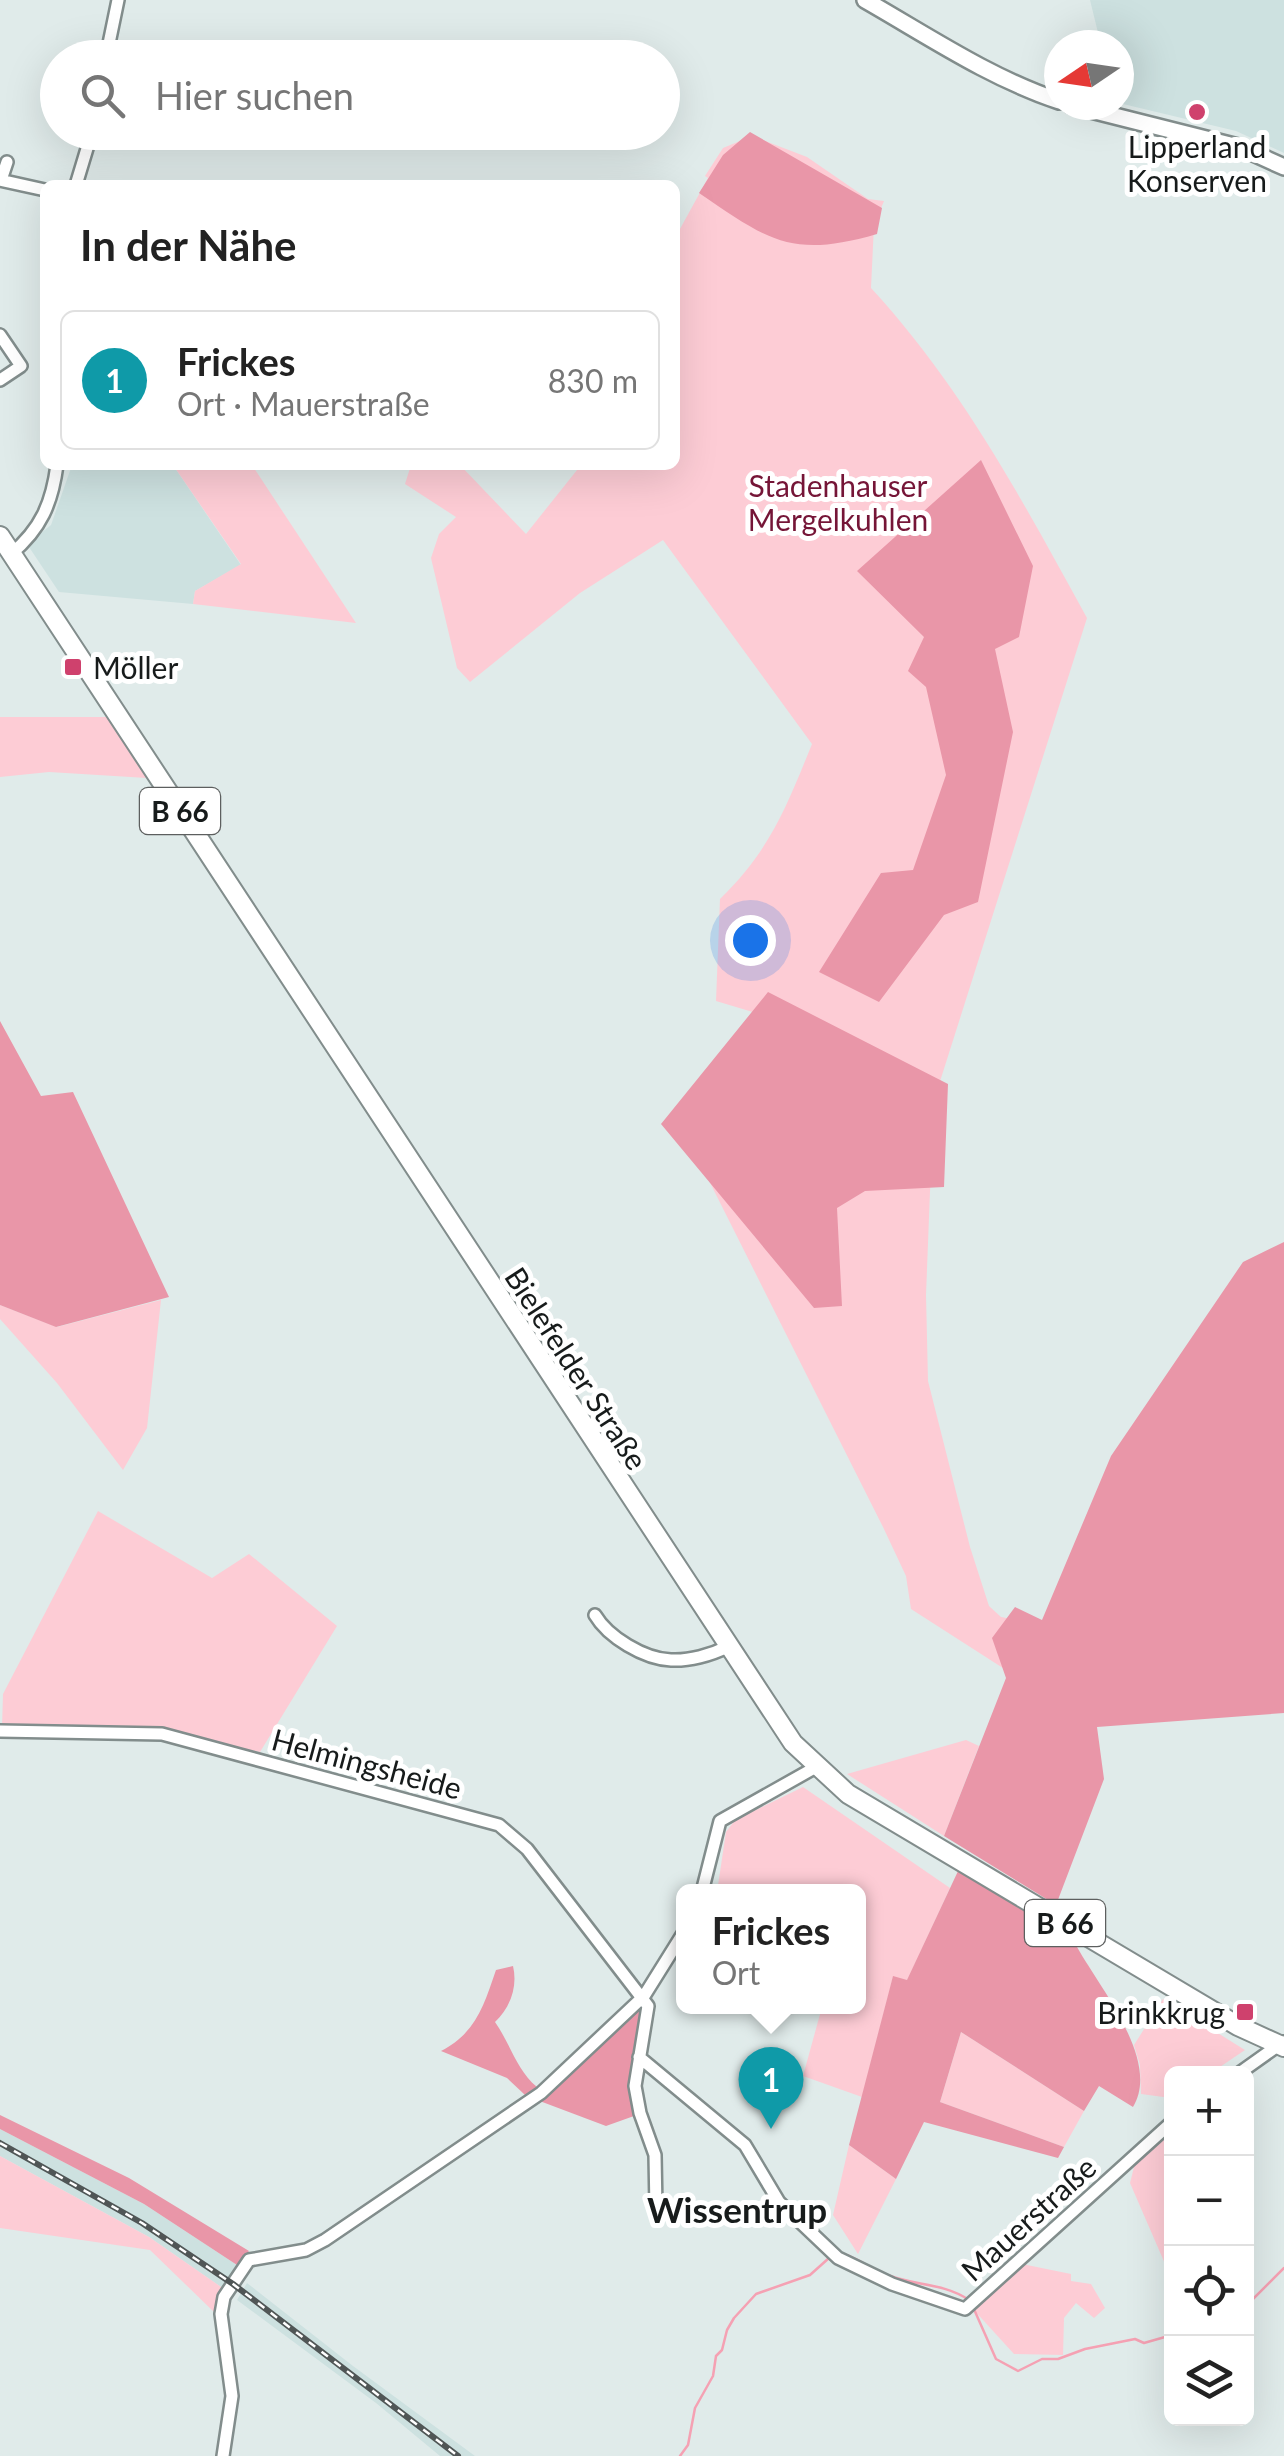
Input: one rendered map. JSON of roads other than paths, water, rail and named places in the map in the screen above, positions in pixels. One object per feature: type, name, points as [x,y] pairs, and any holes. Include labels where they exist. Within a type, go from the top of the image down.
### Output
[{"type":"main road","name":"Bielefelder Straße","points":[[0,536],[775,1719],[816,1767],[848,1794],[1238,2026],[1283,2044]]},
{"type":"street","points":[[110,40],[118,0]]},
{"type":"street","points":[[865,0],[985,68],[1044,96]]},
{"type":"street","points":[[1132,120],[1230,144],[1284,167]]},
{"type":"street","points":[[78,180],[87,150]]},
{"type":"street","points":[[7,162],[1,180],[40,189]]},
{"type":"street","points":[[0,335],[21,366],[0,380]]},
{"type":"street","points":[[12,554],[39,527],[56,470]]},
{"type":"street","points":[[595,1616],[606,1633],[669,1660],[715,1653],[727,1647]]},
{"type":"street","name":"Helmingsheide","points":[[0,1732],[162,1734],[490,1822],[527,1849],[644,1996]]},
{"type":"street","points":[[704,1884],[720,1821],[816,1767]]},
{"type":"street","points":[[223,2456],[232,2396],[221,2314],[224,2296],[249,2260],[306,2250],[324,2240],[541,2093],[644,1996],[676,1946]]},
{"type":"street","points":[[644,1996],[648,2006],[635,2086],[655,2155],[656,2209]]},
{"type":"street","points":[[1250,2066],[1283,2044]]},
{"type":"street","name":"Mauerstraße","points":[[639,2057],[745,2145],[779,2202],[838,2258],[892,2284],[965,2309],[1164,2129]]},
{"type":"waterway","points":[[837,2252],[893,2277],[949,2290],[969,2300]]},
{"type":"waterway","points":[[680,2456],[688,2445],[695,2408],[713,2376],[716,2356],[734,2318],[756,2294],[810,2275],[829,2258]]},
{"type":"waterway","points":[[1254,2298],[1284,2268]]},
{"type":"waterway","points":[[973,2307],[996,2359],[1018,2371],[1042,2359],[1058,2359],[1135,2339],[1144,2343],[1168,2336]]},
{"type":"railway","points":[[0,2143],[142,2223],[233,2284],[458,2456]]},
{"type":"place","name":"Lipperland Konserven","points":[[1197,112]]},
{"type":"place","name":"Möller","points":[[73,667]]},
{"type":"place","name":"Brinkkrug","points":[[1245,2012]]},
{"type":"place","name":"Frickes","points":[[771,2129]]},
{"type":"district","name":"Wissentrup","points":[[737,2209]]},
{"type":"park label","name":"Stadenhauser Mergelkuhlen","points":[[838,502]]}]
